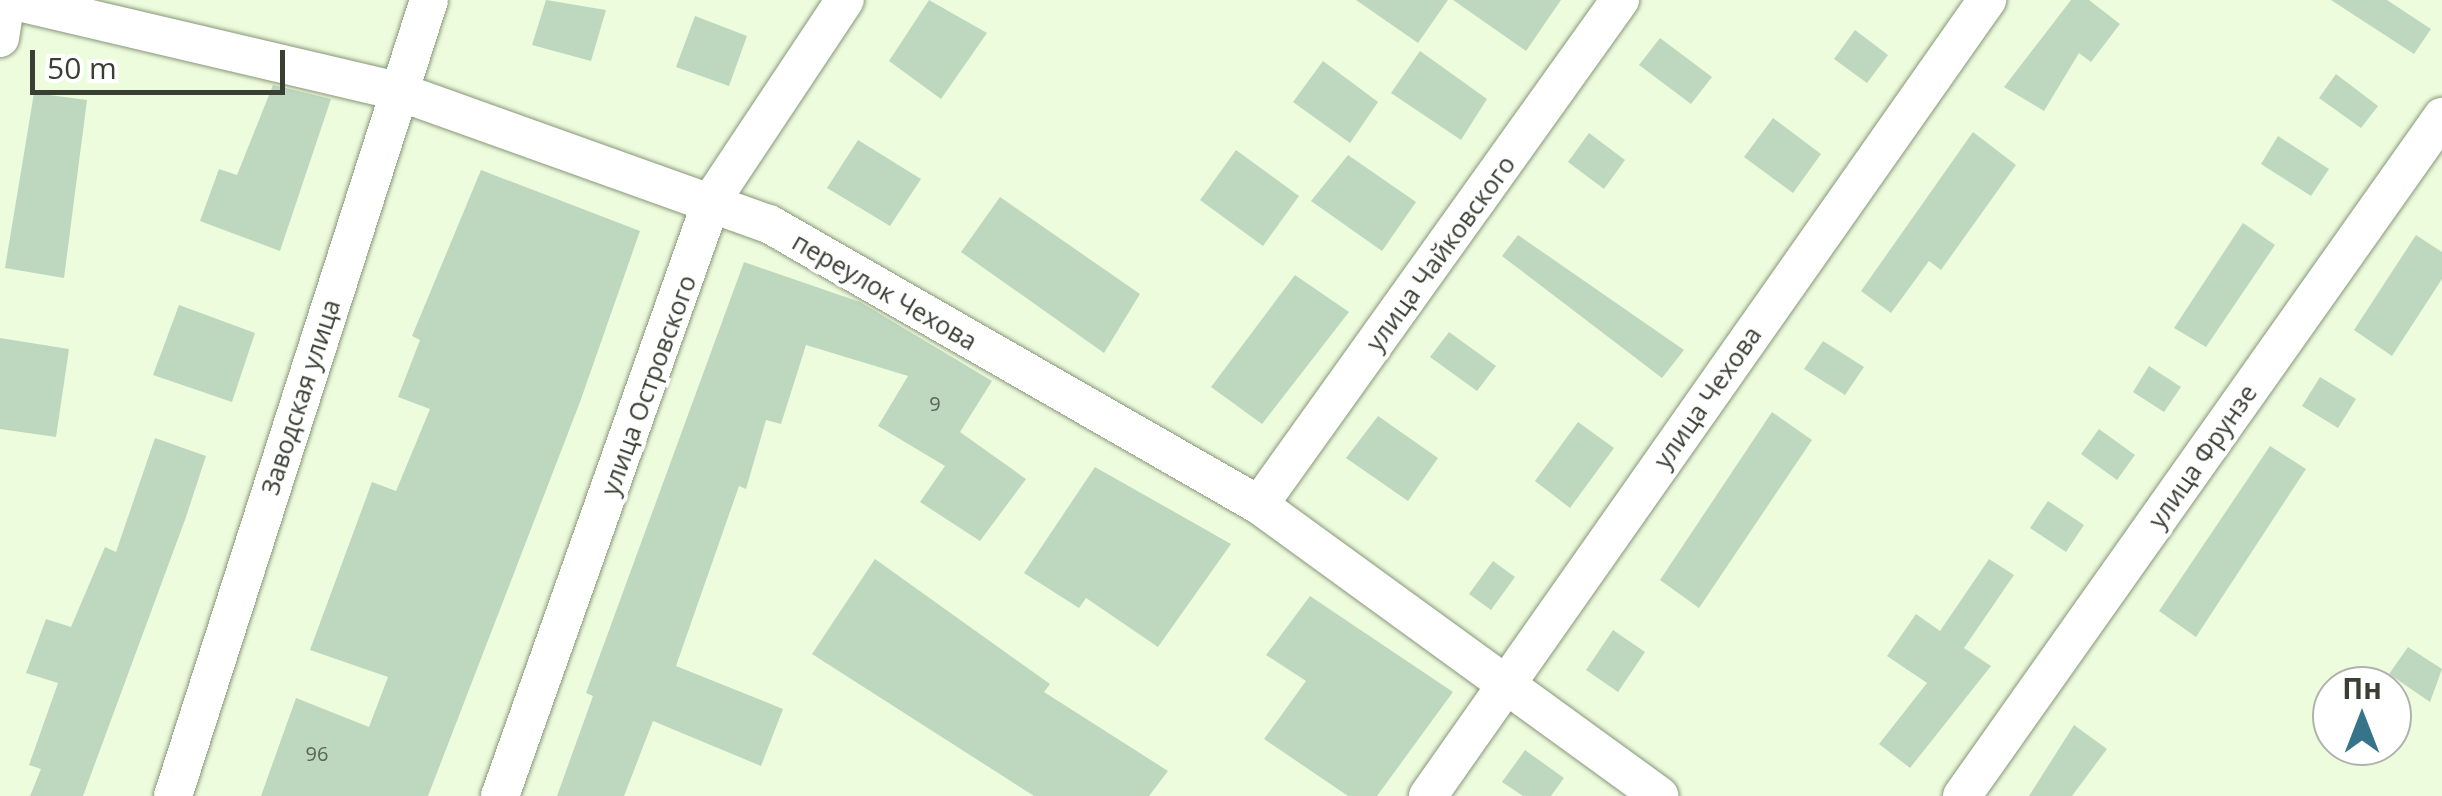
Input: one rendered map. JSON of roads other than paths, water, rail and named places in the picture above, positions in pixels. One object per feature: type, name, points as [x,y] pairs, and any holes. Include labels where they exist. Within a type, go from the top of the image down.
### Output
[{"type":"street","points":[[0,38],[8,0]]},
{"type":"street","name":"переулок Чехова","points":[[8,0],[397,91],[712,200],[1260,505],[1503,687],[1660,796]]},
{"type":"street","name":"Заводская улица","points":[[173,796],[397,91],[430,0]]},
{"type":"street","name":"улица Островского","points":[[500,796],[712,200],[845,0]]},
{"type":"street","name":"улица Чайковского","points":[[1260,505],[1620,0]]},
{"type":"street","name":"улица Чехова","points":[[1428,796],[1987,0]]},
{"type":"street","name":"улица Фрунзе","points":[[1962,796],[2442,117]]}]
